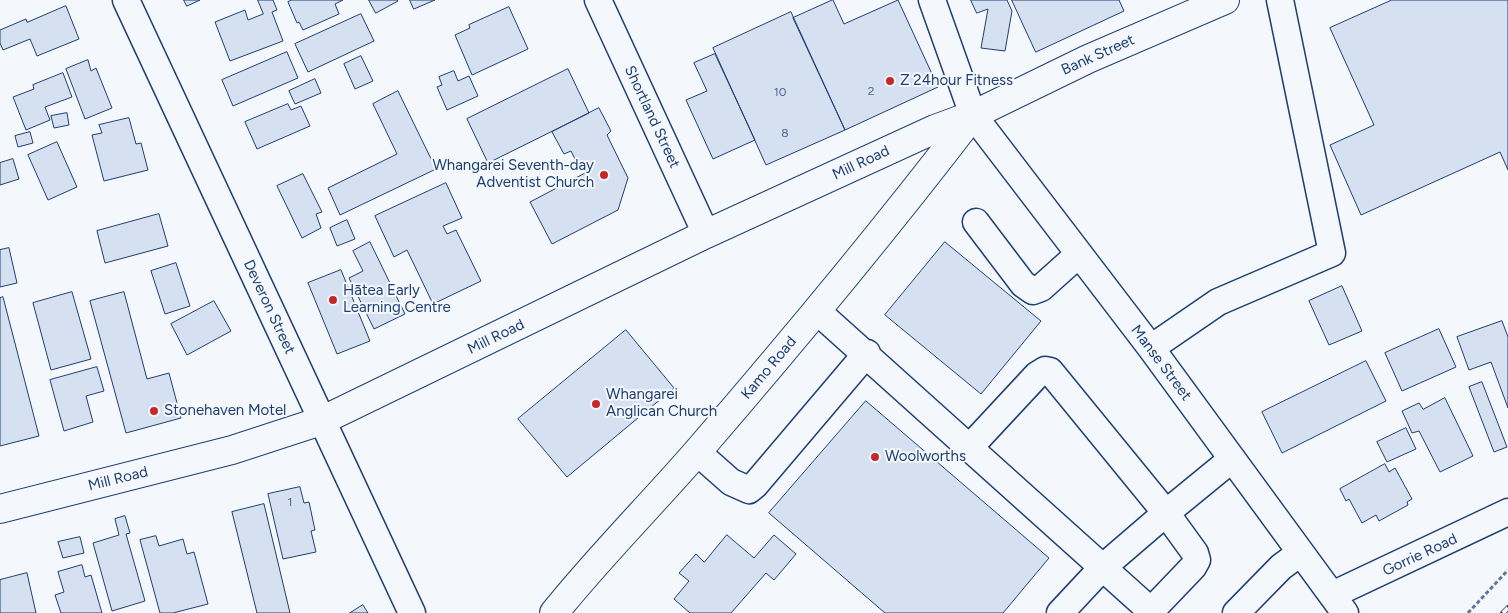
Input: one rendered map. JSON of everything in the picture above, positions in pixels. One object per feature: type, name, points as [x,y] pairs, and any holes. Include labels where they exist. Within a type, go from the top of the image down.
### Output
[{"type":"main road","name":"Bank Street","points":[[973,115],[1088,59],[1215,2]]},
{"type":"main road","name":"Mill Road","points":[[0,509],[232,450],[321,421],[706,234],[927,133],[973,115]]},
{"type":"main road","name":"Kamo Road","points":[[558,612],[818,310],[917,188],[973,115]]},
{"type":"street","name":"Deveron Street","points":[[126,0],[412,613]]},
{"type":"street","name":"Shortland Street","points":[[598,0],[706,234]]},
{"type":"street","name":"Manse Street","points":[[932,0],[973,115],[1151,348],[1339,604]]},
{"type":"street","points":[[1151,348],[1218,302],[1332,253],[1280,0]]},
{"type":"street","points":[[976,222],[1023,284],[1033,291],[1041,288],[1079,254]]},
{"type":"street","points":[[818,310],[1150,612],[1193,568],[1196,560],[1194,553],[1166,513],[1050,371],[1045,370],[1037,375],[970,447]]},
{"type":"street","points":[[697,452],[732,482],[741,488],[749,490],[756,485],[867,353]]},
{"type":"street","points":[[1060,613],[1102,568],[1232,459]]},
{"type":"street","name":"Gorrie Road","points":[[1339,604],[1508,512]]},
{"type":"street","points":[[1236,613],[1281,567],[1300,552]]},
{"type":"path","points":[[1468,613],[1508,570]]},
{"type":"building","points":[[184,0],[200,0],[187,6]]},
{"type":"building","points":[[258,0],[273,0],[277,10],[272,12],[283,41],[230,61],[215,22],[245,10],[248,20],[263,14]]},
{"type":"building","points":[[292,0],[343,0],[335,4],[339,14],[303,30],[299,22],[297,23],[288,2]]},
{"type":"building","points":[[369,0],[397,0],[398,1],[376,13]]},
{"type":"building","points":[[410,0],[435,0],[414,9]]},
{"type":"building","points":[[833,0],[844,24],[898,0],[938,87],[845,130],[793,18]]},
{"type":"building","points":[[971,0],[1007,0],[1012,11],[1005,51],[981,48],[988,9],[977,13]]},
{"type":"building","points":[[1012,0],[1119,0],[1124,11],[1036,52]]},
{"type":"building","points":[[1392,0],[1508,0],[1508,170],[1500,152],[1361,215],[1330,145],[1374,125],[1330,28]]},
{"type":"building","points":[[66,6],[79,39],[37,56],[30,39],[3,50],[0,43],[0,30],[26,19],[27,22]]},
{"type":"building","points":[[509,7],[528,49],[472,75],[455,35],[470,28],[469,25]]},
{"type":"building","points":[[791,12],[845,130],[766,165],[713,48]]},
{"type":"building","points":[[361,14],[374,41],[308,72],[295,44]]},
{"type":"building","points":[[287,52],[298,78],[233,106],[222,80]]},
{"type":"building","points":[[715,54],[755,140],[713,159],[686,100],[707,91],[694,63]]},
{"type":"building","points":[[361,56],[373,81],[355,89],[344,64]]},
{"type":"building","points":[[88,60],[91,71],[96,68],[112,108],[85,119],[66,69]]},
{"type":"building","points":[[568,69],[589,113],[488,163],[467,119]]},
{"type":"building","points":[[454,71],[458,81],[469,76],[478,96],[447,110],[437,87],[442,85],[439,77]]},
{"type":"building","points":[[63,73],[72,97],[45,107],[50,120],[26,130],[13,97],[34,89],[33,85]]},
{"type":"building","points":[[315,79],[321,93],[295,104],[289,91]]},
{"type":"building","points":[[398,91],[436,169],[340,215],[328,188],[397,154],[373,104]]},
{"type":"building","points":[[288,104],[291,110],[301,106],[310,126],[257,149],[245,122]]},
{"type":"building","name":"Whangarei Seventh-day Adventist Church","points":[[599,108],[611,131],[607,135],[628,178],[618,210],[552,244],[530,202],[587,172],[583,164],[578,165],[571,151],[564,154],[552,132]]},
{"type":"building","points":[[67,113],[69,125],[54,128],[51,116]]},
{"type":"building","points":[[129,118],[136,144],[141,143],[148,170],[104,181],[92,135],[102,133],[99,125]]},
{"type":"building","points":[[30,132],[33,143],[18,147],[15,136]]},
{"type":"building","points":[[57,142],[77,187],[48,200],[28,155]]},
{"type":"building","points":[[13,159],[19,179],[0,185],[0,163]]},
{"type":"building","points":[[303,174],[322,212],[316,214],[321,228],[302,238],[277,186]]},
{"type":"building","points":[[446,183],[462,218],[443,226],[447,234],[456,230],[481,281],[433,304],[407,250],[394,257],[375,216]]},
{"type":"building","points":[[159,214],[168,246],[105,263],[97,231]]},
{"type":"building","points":[[347,220],[355,239],[337,246],[330,228]]},
{"type":"building","points":[[370,242],[405,314],[374,329],[349,278],[363,271],[353,251]]},
{"type":"building","points":[[945,242],[1041,321],[981,394],[885,315]]},
{"type":"building","points":[[9,248],[17,283],[0,287],[0,250]]},
{"type":"building","points":[[176,263],[190,306],[165,314],[151,271]]},
{"type":"building","points":[[341,270],[370,341],[337,354],[308,283]]},
{"type":"building","points":[[1342,286],[1362,331],[1329,345],[1309,301]]},
{"type":"building","points":[[72,292],[91,359],[51,370],[33,303]]},
{"type":"building","points":[[124,292],[147,379],[169,373],[181,418],[126,433],[90,301]]},
{"type":"building","points":[[3,297],[39,436],[0,446],[0,298]]},
{"type":"building","points":[[214,301],[231,331],[187,355],[171,324]]},
{"type":"building","points":[[1502,321],[1508,337],[1508,408],[1491,362],[1469,370],[1457,337]]},
{"type":"building","points":[[1439,329],[1456,367],[1402,391],[1385,353]]},
{"type":"building","name":"Whangarei Anglican Church","points":[[626,330],[674,388],[567,477],[518,419]]},
{"type":"building","points":[[1366,361],[1386,401],[1282,453],[1262,412]]},
{"type":"building","points":[[97,367],[104,391],[86,396],[93,422],[64,431],[50,380]]},
{"type":"building","points":[[1482,382],[1507,447],[1494,452],[1469,387]]},
{"type":"building","points":[[1445,398],[1473,456],[1440,472],[1419,431],[1412,433],[1402,411],[1419,403],[1423,409]]},
{"type":"building","name":"Woolworths","points":[[866,401],[1049,558],[1003,613],[885,613],[769,513]]},
{"type":"building","points":[[1406,428],[1416,449],[1387,462],[1377,442]]},
{"type":"building","points":[[1385,464],[1389,472],[1395,468],[1412,499],[1407,502],[1408,505],[1379,521],[1376,515],[1362,523],[1349,499],[1346,501],[1340,489]]},
{"type":"building","points":[[300,487],[304,503],[309,502],[315,530],[311,531],[316,552],[283,559],[268,494]]},
{"type":"building","points":[[264,504],[290,613],[257,613],[232,512]]},
{"type":"building","points":[[125,516],[130,533],[126,534],[145,601],[112,611],[93,543],[119,535],[115,519]]},
{"type":"building","points":[[727,535],[754,558],[774,535],[796,554],[774,580],[766,573],[731,613],[690,613],[674,599],[689,581],[679,573],[696,554],[704,562]]},
{"type":"building","points":[[156,536],[159,546],[183,539],[187,554],[194,552],[208,604],[173,613],[160,613],[140,540]]},
{"type":"building","points":[[80,537],[84,553],[63,558],[58,542]]},
{"type":"building","points":[[82,565],[85,577],[91,575],[102,613],[61,613],[55,595],[64,592],[58,572]]},
{"type":"building","points":[[27,573],[36,613],[0,613],[0,580]]},
{"type":"building","points":[[363,605],[368,613],[350,613]]},
{"type":"railway","points":[[1503,613],[1508,608]]},
{"type":"place","name":"Z 24hour Fitness","points":[[890,81]]},
{"type":"place","name":"Whangarei Seventh-day Adventist Church","points":[[604,175]]},
{"type":"place","name":"Hātea Early Learning Centre","points":[[333,300]]},
{"type":"place","name":"Whangarei Anglican Church","points":[[596,404]]},
{"type":"place","name":"Stonehaven Motel","points":[[154,411]]},
{"type":"place","name":"Woolworths","points":[[875,457]]}]
